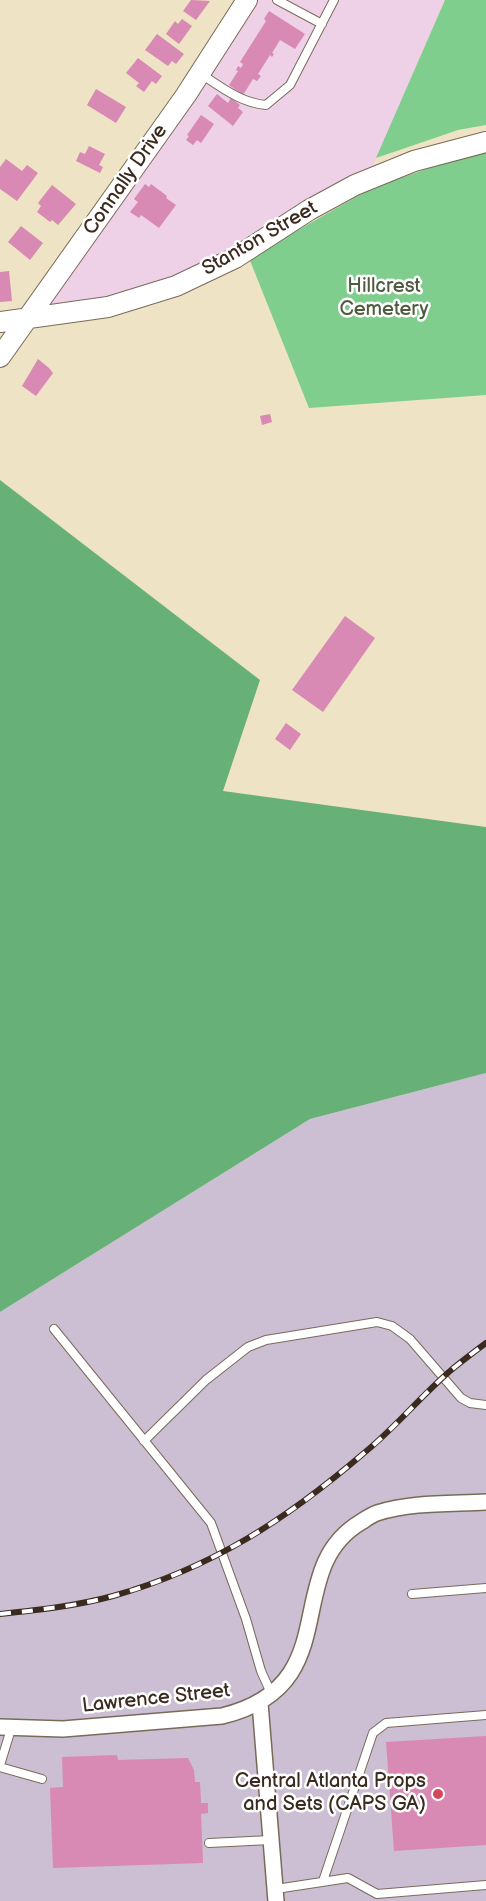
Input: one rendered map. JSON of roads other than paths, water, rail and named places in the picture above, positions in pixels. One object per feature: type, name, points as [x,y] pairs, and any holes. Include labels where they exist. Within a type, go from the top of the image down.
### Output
[{"type":"street","name":"Connally Drive","points":[[0,357],[200,74],[247,0]]},
{"type":"street","name":"Stanton Street","points":[[0,322],[108,307],[176,286],[235,258],[309,210],[355,185],[414,161],[486,142]]},
{"type":"street","name":"Lawrence Street","points":[[6,1728],[63,1729],[222,1716],[242,1712],[266,1698],[283,1684],[299,1660],[321,1573],[330,1551],[348,1530],[375,1513],[399,1508],[486,1502]]},
{"type":"street","points":[[266,1698],[271,1840],[276,1895]]},
{"type":"lane","points":[[277,0],[322,24]]},
{"type":"lane","points":[[200,74],[236,96],[255,104],[266,105],[290,85],[334,0]]},
{"type":"lane","points":[[144,1441],[206,1380],[248,1347],[266,1340],[376,1322],[392,1326],[410,1339],[461,1398],[470,1403],[486,1405]]},
{"type":"lane","points":[[54,1329],[210,1523],[246,1619],[266,1698]]},
{"type":"lane","points":[[412,1594],[486,1588]]},
{"type":"lane","points":[[323,1881],[373,1733],[386,1723],[486,1716]]},
{"type":"lane","points":[[6,1728],[0,1766],[42,1779]]},
{"type":"lane","points":[[209,1843],[271,1840]]},
{"type":"lane","points":[[276,1895],[323,1881],[348,1878],[376,1894],[486,1886]]},
{"type":"railway","points":[[0,1614],[71,1605],[113,1596],[183,1571],[247,1539],[335,1477],[386,1433],[450,1371],[486,1343]]},
{"type":"place","name":"Central Atlanta Props and Sets (CAPS GA)","points":[[438,1794]]},
{"type":"park label","name":"Hillcrest Cemetery","points":[[384,298]]}]
